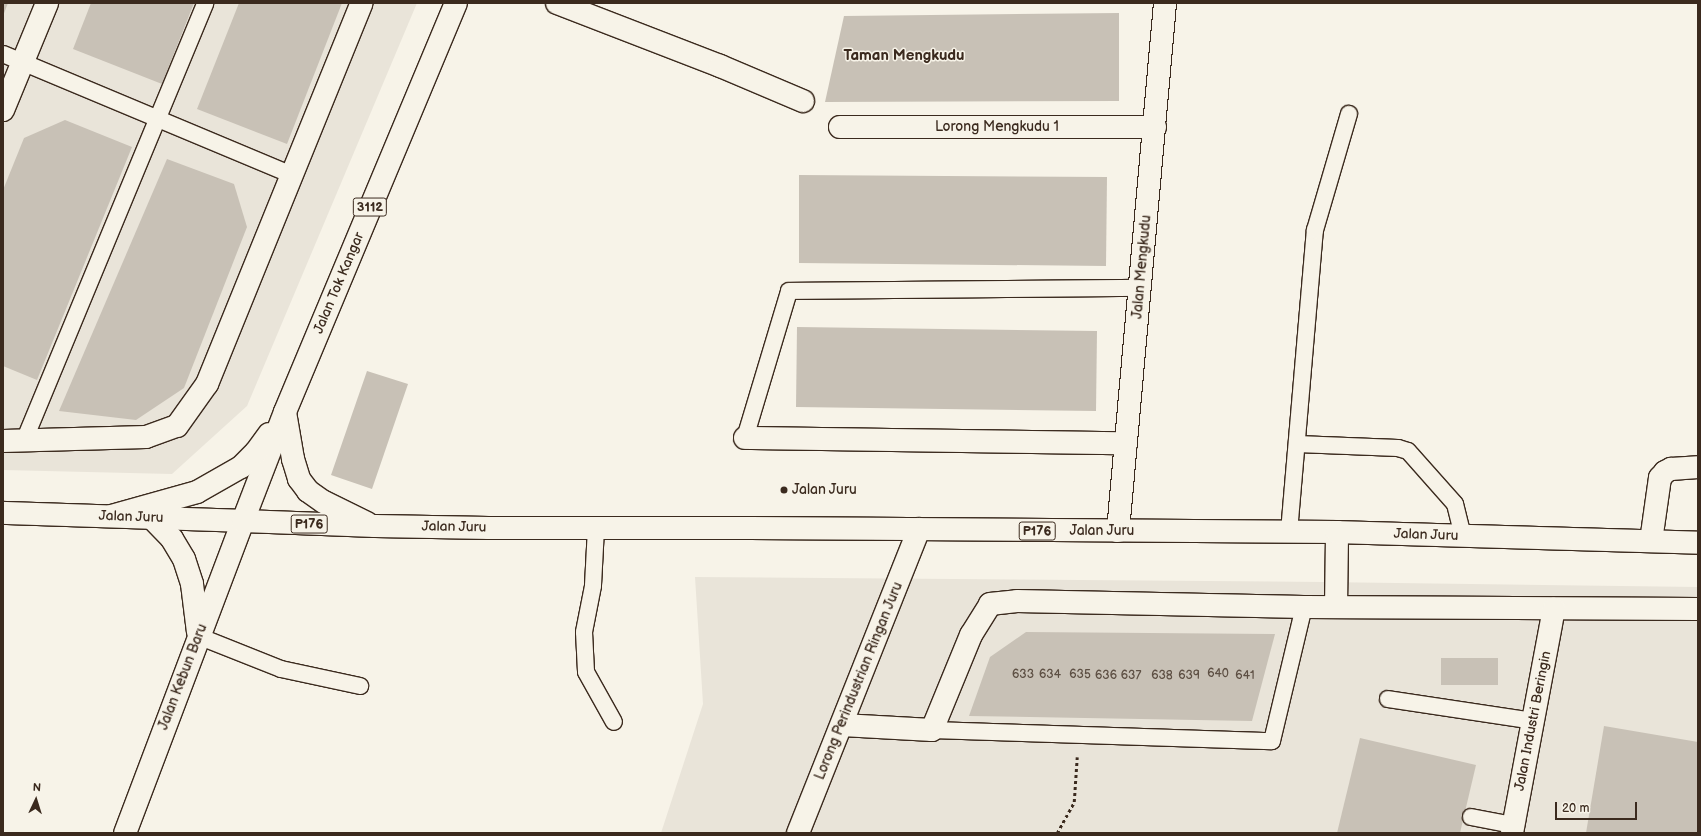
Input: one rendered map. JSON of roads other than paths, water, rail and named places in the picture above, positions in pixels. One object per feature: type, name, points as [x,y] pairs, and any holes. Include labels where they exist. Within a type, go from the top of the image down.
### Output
[{"type":"street","points":[[3,110],[47,3]]},
{"type":"street","points":[[14,441],[146,437],[177,426],[207,384],[362,3]]},
{"type":"street","name":"Jalan Tok Kangar","points":[[243,521],[285,412],[456,3]]},
{"type":"street","points":[[557,3],[720,66],[803,101]]},
{"type":"street","name":"Jalan Mengkudu","points":[[1118,532],[1166,3]]},
{"type":"street","name":"Lorong Mengkudu 1","points":[[840,127],[1154,126]]},
{"type":"street","points":[[111,516],[197,492],[241,467],[256,452],[285,412]]},
{"type":"street","points":[[285,412],[299,479],[308,491],[324,502],[375,526]]},
{"type":"street","points":[[745,438],[1126,443]]},
{"type":"street","points":[[1651,541],[1660,478],[1665,472],[1671,469],[1698,467]]},
{"type":"street","name":"Jalan Juru","points":[[3,513],[375,526],[919,529],[1118,532],[1337,532],[1698,543]]},
{"type":"street","points":[[151,517],[172,539],[184,559],[192,584],[198,636]]},
{"type":"street","name":"Jalan Kebun Baru","points":[[125,833],[198,636],[243,521]]},
{"type":"street","name":"Lorong Perindustrian Ringan Juru","points":[[798,833],[919,529]]},
{"type":"street","points":[[1336,607],[1337,532]]},
{"type":"street","points":[[842,725],[932,730],[971,635],[990,604],[1017,601],[1304,607],[1698,609]]},
{"type":"street","name":"Jalan Industri Beringin","points":[[1512,829],[1554,609]]},
{"type":"lane","points":[[14,441],[158,118],[205,3]]},
{"type":"lane","points":[[3,54],[292,175]]},
{"type":"lane","points":[[1289,532],[1315,230],[1349,114]]},
{"type":"lane","points":[[745,438],[789,291],[1140,288]]},
{"type":"lane","points":[[1297,444],[1398,448],[1408,451],[1455,504],[1463,536]]},
{"type":"lane","points":[[596,528],[594,586],[584,632],[586,672],[614,722]]},
{"type":"lane","points":[[932,730],[1272,741],[1304,607]]},
{"type":"lane","points":[[198,636],[282,669],[360,686]]},
{"type":"lane","points":[[1388,699],[1533,721]]},
{"type":"lane","points":[[1471,817],[1512,829]]},
{"type":"place","name":"Jalan Juru","points":[[784,490]]},
{"type":"district","name":"Taman Mengkudu","points":[[904,56]]}]
